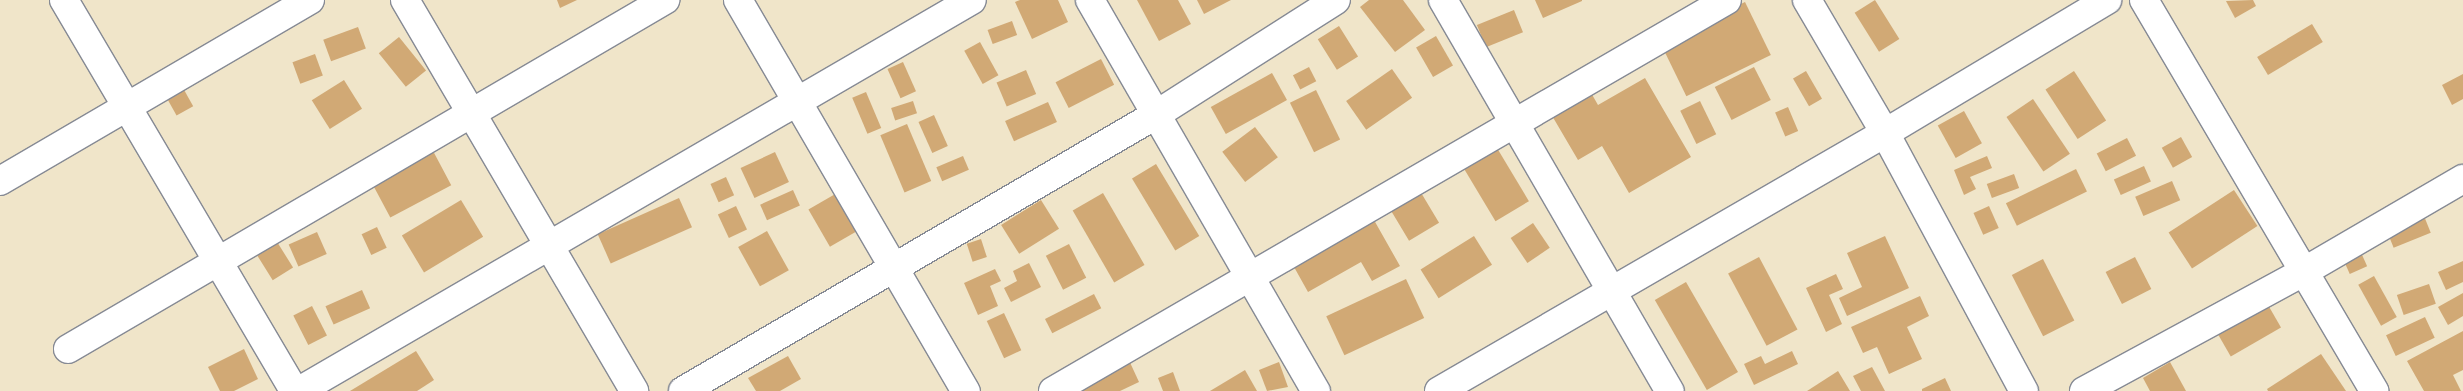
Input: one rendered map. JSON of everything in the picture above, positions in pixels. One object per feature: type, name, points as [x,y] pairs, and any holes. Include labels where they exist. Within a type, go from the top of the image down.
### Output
[{"type":"street","points":[[64,0],[294,391]]},
{"type":"street","points":[[0,181],[310,0]]},
{"type":"street","points":[[405,0],[634,391]]},
{"type":"street","points":[[68,349],[665,0]]},
{"type":"street","points":[[738,0],[895,266],[966,391]]},
{"type":"street","points":[[299,391],[972,0]]},
{"type":"street","points":[[1090,0],[1316,391]]},
{"type":"street","points":[[683,391],[1157,114],[1336,0]]},
{"type":"street","points":[[1443,0],[1670,391]]},
{"type":"street","points":[[1053,391],[1727,0]]},
{"type":"street","points":[[1807,0],[1885,133],[2024,391]]},
{"type":"street","points":[[1439,391],[1885,133],[2107,0]]},
{"type":"street","points":[[2144,0],[2374,391]]},
{"type":"street","points":[[2084,391],[2304,272],[2463,179]]},
{"type":"building","points":[[557,0],[577,0],[560,8]]},
{"type":"building","points":[[1020,0],[1058,0],[1068,22],[1032,39],[1015,2]]},
{"type":"building","points":[[1137,0],[1178,0],[1191,24],[1159,41]]},
{"type":"building","points":[[1197,0],[1231,0],[1204,14]]},
{"type":"building","points":[[1369,0],[1403,0],[1425,30],[1395,52],[1360,7]]},
{"type":"building","points":[[1535,0],[1582,0],[1582,1],[1543,18]]},
{"type":"building","points":[[1875,0],[1899,39],[1879,52],[1855,13]]},
{"type":"building","points":[[2253,0],[2256,6],[2235,18],[2226,1]]},
{"type":"building","points":[[1745,2],[1771,55],[1686,96],[1661,43]]},
{"type":"building","points":[[1514,10],[1523,32],[1486,47],[1477,25]]},
{"type":"building","points":[[1012,21],[1017,35],[993,44],[988,30]]},
{"type":"building","points":[[2312,24],[2323,42],[2268,75],[2257,57]]},
{"type":"building","points":[[1339,26],[1358,57],[1337,70],[1318,39]]},
{"type":"building","points":[[358,27],[366,49],[331,61],[323,40]]},
{"type":"building","points":[[1436,36],[1453,65],[1433,77],[1416,48]]},
{"type":"building","points":[[399,37],[426,70],[406,87],[379,53]]},
{"type":"building","points":[[980,42],[998,75],[983,84],[964,51]]},
{"type":"building","points":[[315,54],[323,76],[300,84],[292,62]]},
{"type":"building","points":[[1101,59],[1114,85],[1069,108],[1056,82]]},
{"type":"building","points":[[903,62],[916,91],[900,98],[887,69]]},
{"type":"building","points":[[1309,67],[1316,81],[1300,89],[1293,75]]},
{"type":"building","points":[[1754,67],[1771,100],[1732,120],[1715,87]]},
{"type":"building","points":[[1392,69],[1412,98],[1366,130],[1346,101]]},
{"type":"building","points":[[1026,70],[1036,94],[1007,106],[997,83]]},
{"type":"building","points":[[1806,71],[1822,99],[1809,106],[1793,78]]},
{"type":"building","points":[[2074,71],[2106,120],[2078,139],[2045,90]]},
{"type":"building","points":[[1272,73],[1287,100],[1226,134],[1211,107]]},
{"type":"building","points":[[2463,74],[2463,99],[2452,105],[2442,85]]},
{"type":"building","points":[[1645,78],[1691,157],[1629,193],[1602,146],[1578,160],[1551,114],[1590,91],[1598,105]]},
{"type":"building","points":[[344,80],[362,109],[330,129],[312,100]]},
{"type":"building","points":[[183,88],[193,106],[177,116],[166,97]]},
{"type":"building","points":[[1316,90],[1340,139],[1314,152],[1290,103]]},
{"type":"building","points":[[866,92],[881,128],[867,134],[852,98]]},
{"type":"building","points":[[2033,99],[2070,154],[2043,172],[2006,117]]},
{"type":"building","points":[[913,101],[917,113],[895,120],[891,108]]},
{"type":"building","points":[[1700,101],[1716,134],[1696,144],[1680,111]]},
{"type":"building","points":[[1048,102],[1057,122],[1014,141],[1005,121]]},
{"type":"building","points":[[1788,107],[1798,131],[1785,136],[1775,112]]},
{"type":"building","points":[[1964,111],[1982,143],[1956,158],[1938,126]]},
{"type":"building","points":[[934,115],[948,146],[932,153],[918,122]]},
{"type":"building","points":[[907,124],[931,181],[905,192],[880,135]]},
{"type":"building","points":[[1255,127],[1278,157],[1245,182],[1222,152]]},
{"type":"building","points":[[2181,137],[2192,157],[2173,168],[2162,148]]},
{"type":"building","points":[[2127,138],[2136,156],[2106,171],[2097,153]]},
{"type":"building","points":[[1497,148],[1529,201],[1496,221],[1464,168]]},
{"type":"building","points":[[432,149],[451,185],[390,218],[371,181]]},
{"type":"building","points":[[775,152],[789,182],[755,198],[741,168]]},
{"type":"building","points":[[963,156],[969,170],[942,181],[936,167]]},
{"type":"building","points":[[1987,156],[1992,168],[1970,177],[1976,189],[1964,195],[1954,170]]},
{"type":"building","points":[[1156,164],[1199,236],[1175,250],[1132,178]]},
{"type":"building","points":[[2144,166],[2151,182],[2121,195],[2114,179]]},
{"type":"building","points":[[2076,169],[2087,191],[2017,226],[2006,203]]},
{"type":"building","points":[[2014,174],[2019,188],[1992,198],[1987,184]]},
{"type":"building","points":[[726,177],[734,195],[719,202],[710,184]]},
{"type":"building","points":[[2172,181],[2180,200],[2143,216],[2135,197]]},
{"type":"building","points":[[793,190],[800,206],[767,220],[760,205]]},
{"type":"building","points":[[2234,190],[2257,226],[2192,269],[2169,232]]},
{"type":"building","points":[[1420,191],[1439,223],[1409,241],[1390,209]]},
{"type":"building","points":[[837,193],[858,230],[830,247],[808,210]]},
{"type":"building","points":[[1103,193],[1144,265],[1114,282],[1073,210]]},
{"type":"building","points":[[679,198],[692,227],[611,263],[598,234]]},
{"type":"building","points":[[461,200],[483,237],[424,272],[402,236]]},
{"type":"building","points":[[1041,200],[1059,229],[1019,254],[1001,225]]},
{"type":"building","points":[[736,206],[747,230],[729,238],[718,214]]},
{"type":"building","points":[[1989,206],[1999,228],[1983,235],[1973,213]]},
{"type":"building","points":[[1370,213],[1400,266],[1372,281],[1361,262],[1308,292],[1289,258]]},
{"type":"building","points":[[2424,216],[2431,233],[2394,248],[2387,231]]},
{"type":"building","points":[[1533,223],[1550,248],[1527,263],[1511,238]]},
{"type":"building","points":[[377,227],[387,248],[371,255],[362,234]]},
{"type":"building","points":[[767,231],[789,270],[760,286],[738,247]]},
{"type":"building","points":[[317,232],[327,254],[298,267],[289,245]]},
{"type":"building","points":[[1474,236],[1492,265],[1439,298],[1421,269]]},
{"type":"building","points":[[1885,236],[1909,288],[1847,316],[1839,298],[1862,287],[1847,253]]},
{"type":"building","points":[[274,237],[293,268],[273,280],[254,250]]},
{"type":"building","points":[[981,239],[987,257],[973,262],[967,244]]},
{"type":"building","points":[[1069,244],[1086,278],[1063,290],[1046,256]]},
{"type":"building","points":[[2359,248],[2367,266],[2350,274],[2342,256]]},
{"type":"building","points":[[1759,257],[1797,329],[1767,346],[1728,273]]},
{"type":"building","points":[[2135,257],[2151,289],[2122,304],[2106,272]]},
{"type":"building","points":[[2043,259],[2074,320],[2043,336],[2012,275]]},
{"type":"building","points":[[2463,261],[2463,282],[2446,290],[2438,272]]},
{"type":"building","points":[[1029,263],[1041,287],[1011,302],[1004,288],[1017,281],[1013,271]]},
{"type":"building","points":[[995,269],[1001,281],[990,286],[998,306],[978,315],[964,283]]},
{"type":"building","points":[[1836,274],[1843,289],[1829,295],[1842,324],[1826,332],[1806,288]]},
{"type":"building","points":[[2374,276],[2397,317],[2381,326],[2358,285]]},
{"type":"building","points":[[1406,279],[1424,318],[1344,355],[1326,316]]},
{"type":"building","points":[[1686,282],[1738,372],[1707,390],[1655,300]]},
{"type":"building","points":[[2429,284],[2436,304],[2404,315],[2397,295]]},
{"type":"building","points":[[362,290],[370,308],[334,325],[325,306]]},
{"type":"building","points":[[2463,293],[2463,316],[2448,325],[2438,307]]},
{"type":"building","points":[[1094,294],[1101,308],[1052,333],[1045,319]]},
{"type":"building","points":[[1920,296],[1929,316],[1907,327],[1922,359],[1889,374],[1877,347],[1863,353],[1851,327]]},
{"type":"building","points":[[2264,298],[2281,327],[2231,356],[2214,327]]},
{"type":"building","points":[[312,306],[327,335],[308,345],[293,316]]},
{"type":"building","points":[[1004,313],[1021,350],[1004,358],[987,321]]},
{"type":"building","points":[[2425,317],[2435,338],[2396,356],[2386,335]]},
{"type":"building","points":[[2463,331],[2463,370],[2453,375],[2461,391],[2424,391],[2407,361]]},
{"type":"building","points":[[244,349],[258,379],[234,391],[220,391],[208,367]]},
{"type":"building","points":[[416,351],[434,380],[417,391],[350,391]]},
{"type":"building","points":[[1792,351],[1798,364],[1754,385],[1744,364],[1761,356],[1765,364]]},
{"type":"building","points":[[2321,354],[2346,391],[2268,391],[2267,389]]},
{"type":"building","points":[[788,356],[801,379],[780,391],[756,391],[748,378]]},
{"type":"building","points":[[1127,356],[1139,382],[1120,391],[1060,391]]},
{"type":"building","points":[[1279,362],[1288,387],[1267,391],[1259,370]]},
{"type":"building","points":[[2170,362],[2186,391],[2150,391],[2143,378]]},
{"type":"building","points":[[1872,367],[1885,391],[1861,391],[1853,376]]},
{"type":"building","points":[[1245,370],[1257,391],[1210,391]]},
{"type":"building","points":[[1838,371],[1850,391],[1807,391]]},
{"type":"building","points":[[1173,372],[1180,391],[1163,391],[1158,378]]},
{"type":"building","points":[[1945,378],[1951,391],[1922,391],[1922,389]]}]
